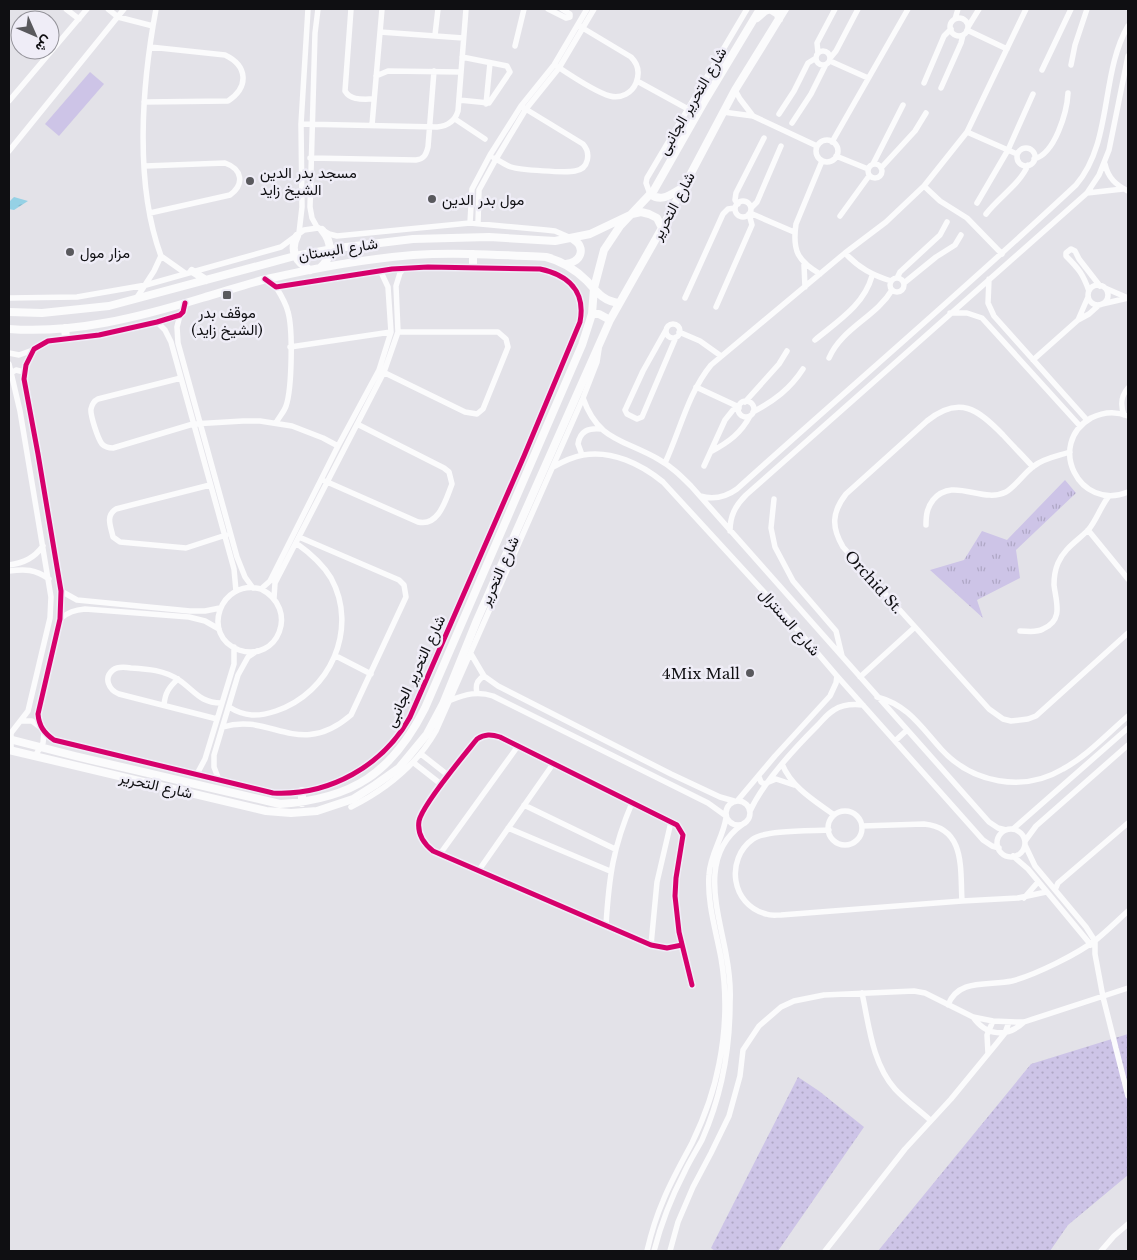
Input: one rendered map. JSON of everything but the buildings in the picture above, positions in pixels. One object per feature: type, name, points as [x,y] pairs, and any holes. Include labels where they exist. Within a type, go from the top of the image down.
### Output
[{"type":"street","points":[[66,9],[78,19]]},
{"type":"street","points":[[9,101],[87,9]]},
{"type":"street","points":[[108,9],[118,17],[153,26]]},
{"type":"street","points":[[9,149],[124,9]]},
{"type":"street","points":[[136,299],[161,256],[150,213],[145,166],[144,102],[156,9]]},
{"type":"street","points":[[303,9],[307,17]]},
{"type":"street","points":[[308,9],[301,124],[301,220],[298,235],[293,246],[295,256],[300,264],[310,270]]},
{"type":"street","points":[[318,9],[315,33],[311,124],[310,207],[312,218],[328,238],[330,250],[328,260],[321,267]]},
{"type":"street","points":[[351,9],[345,91],[347,95],[354,99],[374,99]]},
{"type":"street","points":[[372,125],[382,9]]},
{"type":"street","points":[[435,36],[438,9]]},
{"type":"street","points":[[301,124],[429,127],[447,125],[455,119],[458,111],[466,9]]},
{"type":"street","points":[[515,46],[524,9]]},
{"type":"street","points":[[548,9],[566,18],[570,17],[570,14],[562,9]]},
{"type":"street","points":[[580,27],[587,9]]},
{"type":"street","points":[[470,223],[472,189],[524,108],[556,66],[580,27],[594,9]]},
{"type":"street","name":"شارع التحرير الجانبى","points":[[650,194],[646,183],[647,178],[747,9]]},
{"type":"street","name":"شارع التحرير","points":[[9,739],[280,804],[302,802],[339,793],[381,769],[402,748],[425,708],[534,458],[582,345],[592,314],[594,288],[604,250],[620,226],[650,194],[760,9]]},
{"type":"street","points":[[753,21],[765,10],[770,9],[778,14],[779,19]]},
{"type":"street","name":"شارع التحرير","points":[[10,750],[279,812],[304,812],[329,808],[353,799],[375,786],[399,768],[438,721],[453,680],[480,621],[514,537],[537,493],[610,320],[662,228],[735,90],[785,9]]},
{"type":"street","points":[[825,66],[820,65],[817,56],[817,43],[835,9]]},
{"type":"street","points":[[792,123],[811,94],[825,66],[836,51],[858,9]]},
{"type":"street","points":[[832,142],[908,9]]},
{"type":"street","points":[[958,9],[955,19],[951,23],[951,29],[954,34],[966,31],[1007,49]]},
{"type":"street","points":[[941,88],[966,31],[979,9]]},
{"type":"street","points":[[665,463],[696,387],[711,365],[845,253],[886,222],[924,186],[967,132],[1026,9]]},
{"type":"street","points":[[1042,70],[1071,9]]},
{"type":"street","points":[[1071,65],[1074,45],[1087,9]]},
{"type":"street","points":[[955,19],[964,19],[966,31]]},
{"type":"street","points":[[700,496],[715,498],[730,494],[1002,254],[1081,180],[1092,158],[1107,101],[1110,77],[1117,49],[1128,26]]},
{"type":"street","points":[[556,66],[612,96],[620,96],[629,92],[637,81],[637,66],[631,57],[580,27]]},
{"type":"street","points":[[924,83],[944,36],[951,29]]},
{"type":"street","points":[[380,32],[463,38]]},
{"type":"street","points":[[144,102],[228,101],[236,96],[242,87],[243,77],[240,67],[234,60],[225,55],[150,47]]},
{"type":"street","points":[[779,114],[794,91],[808,63],[826,51],[831,59],[868,78]]},
{"type":"street","points":[[730,531],[730,521],[739,503],[1087,192],[1105,164],[1128,56]]},
{"type":"street","points":[[459,100],[486,104],[491,101],[510,72],[507,66],[462,57]]},
{"type":"street","points":[[377,62],[388,71]]},
{"type":"street","points":[[486,104],[490,63]]},
{"type":"street","points":[[376,76],[388,71],[461,72]]},
{"type":"street","points":[[310,158],[420,160],[426,155],[427,151],[434,71]]},
{"type":"street","points":[[1110,77],[1117,80],[1123,78]]},
{"type":"street","points":[[637,81],[688,108]]},
{"type":"street","points":[[735,90],[754,116]]},
{"type":"street","points":[[986,214],[998,198],[1022,177],[1028,165],[1034,159],[1044,156],[1065,113],[1068,93]]},
{"type":"street","points":[[977,203],[1008,150],[1033,94]]},
{"type":"street","points":[[695,97],[704,102]]},
{"type":"street","points":[[1107,101],[1114,99],[1119,104]]},
{"type":"street","points":[[868,169],[873,164],[903,105]]},
{"type":"street","points":[[493,157],[512,168],[569,171],[580,170],[587,162],[588,151],[583,144],[524,108]]},
{"type":"street","points":[[723,112],[736,112],[754,116],[817,146]]},
{"type":"street","points":[[881,168],[919,126],[926,113]]},
{"type":"street","points":[[455,119],[485,139]]},
{"type":"street","points":[[967,132],[1017,154]]},
{"type":"street","points":[[764,138],[736,192],[736,213],[740,216],[745,217],[757,202],[781,146]]},
{"type":"street","points":[[824,141],[832,142],[837,148],[836,156],[828,162],[822,161],[816,153],[817,146],[824,141]]},
{"type":"street","points":[[1017,154],[1022,149],[1028,148],[1033,152],[1034,159]]},
{"type":"street","points":[[1017,154],[1020,164],[1028,165]]},
{"type":"street","points":[[836,156],[868,169]]},
{"type":"street","points":[[478,223],[479,190],[493,157]]},
{"type":"street","points":[[805,287],[804,265],[798,252],[794,232],[822,161]]},
{"type":"street","points":[[145,166],[225,163],[232,166],[240,178],[238,186],[230,195],[150,213]]},
{"type":"street","points":[[869,176],[878,178],[882,174],[881,168],[873,164]]},
{"type":"street","points":[[1105,164],[1108,176],[1125,190]]},
{"type":"street","points":[[840,216],[869,176],[868,169]]},
{"type":"street","points":[[924,186],[940,201],[967,218],[1002,254]]},
{"type":"street","points":[[650,194],[662,198],[682,188]]},
{"type":"street","points":[[472,189],[479,190]]},
{"type":"street","points":[[1087,192],[1125,190]]},
{"type":"street","points":[[685,298],[723,214],[728,209],[746,202],[752,225],[716,307]]},
{"type":"street","points":[[632,214],[641,212],[649,214],[656,218],[662,228]]},
{"type":"street","points":[[750,212],[794,232]]},
{"type":"street","name":"شارع البستان","points":[[9,312],[30,314],[109,306],[295,256],[348,247],[413,239],[489,236],[555,241],[573,239],[606,228],[632,214]]},
{"type":"street","points":[[301,220],[306,221],[312,218]]},
{"type":"street","points":[[845,253],[853,262],[872,276],[891,281],[897,278],[900,272],[940,236],[947,222]]},
{"type":"street","points":[[9,298],[77,297],[146,284],[281,248],[309,229],[320,229],[329,234],[346,236],[478,223],[555,231],[578,242],[581,248],[578,260],[566,264]]},
{"type":"street","points":[[892,290],[901,291],[904,283],[936,257],[955,245],[961,234]]},
{"type":"street","points":[[346,236],[348,247]]},
{"type":"street","points":[[276,287],[380,270],[472,268],[473,254]]},
{"type":"street","name":"شارع البستان","points":[[9,328],[65,328],[98,324],[185,303],[266,279],[321,267],[413,256],[473,254],[546,257],[566,264],[605,300],[619,303]]},
{"type":"street","points":[[161,256],[206,280]]},
{"type":"street","points":[[1033,360],[1078,320],[1089,314],[1100,304],[1107,296],[1102,287],[1076,261],[1093,304],[1100,304],[1128,298]]},
{"type":"street","points":[[804,265],[820,274]]},
{"type":"street","points":[[219,780],[214,766],[214,755],[238,675],[242,665],[256,651],[272,643],[280,629],[281,612],[274,598],[272,582],[324,481],[357,424],[382,371],[394,332],[396,286],[404,268]]},
{"type":"street","name":"شارع التحرير الجانبى","points":[[19,723],[32,721],[54,740],[273,793],[288,794],[338,782],[372,762],[386,751],[399,735],[416,704],[580,322],[582,310],[580,296],[563,277],[540,269],[472,268]]},
{"type":"street","points":[[380,270],[388,288],[394,332]]},
{"type":"street","points":[[815,340],[856,306],[866,292],[872,276]]},
{"type":"street","points":[[897,278],[902,279],[904,283]]},
{"type":"street","points":[[266,279],[276,287],[283,299],[290,325],[290,386],[286,406],[276,423]]},
{"type":"street","points":[[989,279],[987,295],[990,310],[1087,420]]},
{"type":"street","points":[[891,281],[892,290]]},
{"type":"street","points":[[388,288],[393,283],[396,286]]},
{"type":"street","points":[[1078,320],[1088,294],[1094,286],[1102,287],[1128,298]]},
{"type":"street","points":[[829,358],[838,342],[880,306],[892,290]]},
{"type":"street","points":[[185,303],[177,327],[178,343],[227,535],[236,579],[236,590]]},
{"type":"street","points":[[950,313],[967,312],[982,318],[1080,426]]},
{"type":"street","points":[[30,314],[27,323],[31,329]]},
{"type":"street","points":[[592,314],[603,315],[610,320]]},
{"type":"street","points":[[9,353],[20,355],[48,341],[100,335],[180,315]]},
{"type":"street","points":[[157,322],[165,330],[171,342],[210,485],[227,535],[240,567],[253,588]]},
{"type":"street","points":[[673,324],[678,327],[678,335],[642,417],[637,419],[627,414],[625,410],[643,371],[668,326],[673,324]]},
{"type":"street","points":[[165,330],[177,327]]},
{"type":"street","points":[[65,328],[66,338]]},
{"type":"street","points":[[666,330],[670,337],[678,335],[700,341],[721,356]]},
{"type":"street","points":[[290,347],[394,332],[498,332],[506,339],[508,347],[483,409],[477,414],[465,412],[382,371]]},
{"type":"street","points":[[572,342],[582,345]]},
{"type":"street","points":[[351,807],[387,787],[414,763],[451,700],[471,654],[480,621],[537,493],[553,467],[583,398],[597,362],[599,344]]},
{"type":"street","points":[[34,349],[26,365],[24,379],[61,591],[60,619],[38,714],[43,730],[44,742],[36,756]]},
{"type":"street","points":[[704,466],[725,420],[733,410],[745,402],[779,364],[787,351]]},
{"type":"street","points":[[9,364],[20,411],[51,596],[50,618],[41,663],[28,711],[14,728],[9,739],[10,750]]},
{"type":"street","points":[[739,407],[739,413],[743,416],[752,414],[782,395],[794,383],[803,369]]},
{"type":"street","points":[[11,374],[16,370],[24,372]]},
{"type":"street","points":[[261,589],[272,582],[297,540],[338,446],[382,371]]},
{"type":"street","points":[[868,372],[876,380]]},
{"type":"street","points":[[181,378],[98,399],[94,402],[90,411],[102,444],[109,448],[114,448],[193,424],[243,421],[276,423],[308,432],[338,446]]},
{"type":"street","points":[[696,387],[739,407]]},
{"type":"street","points":[[1111,413],[1121,402],[1124,392],[1128,388]]},
{"type":"street","name":"شارع السنترال","points":[[583,398],[591,417],[601,429],[621,442],[665,463],[679,474],[989,822],[998,828],[1009,829]]},
{"type":"street","points":[[712,450],[731,440],[739,433],[752,414],[753,406],[750,402],[745,402]]},
{"type":"street","points":[[1121,402],[1126,415],[1111,413],[1095,416],[1080,426],[1071,442],[1070,459],[1080,482],[1092,492],[1109,496],[1128,492]]},
{"type":"street","name":"Orchid St.","points":[[1033,467],[994,425],[980,413],[971,408],[950,408],[927,421],[841,500],[835,517],[835,532],[843,547],[989,710],[1003,719],[1020,721],[1043,711],[1128,633]]},
{"type":"street","points":[[324,481],[422,523],[430,522],[436,518],[452,484],[449,472],[357,424]]},
{"type":"street","points":[[582,455],[578,444],[582,433],[588,430],[601,429]]},
{"type":"street","points":[[784,447],[792,456]]},
{"type":"street","points":[[926,525],[926,514],[929,505],[945,491],[955,489],[982,495],[998,495],[1013,486],[1040,462],[1070,452]]},
{"type":"street","name":"شارع السنترال","points":[[553,467],[582,455],[605,454],[615,456],[645,469],[663,482],[785,615],[986,843],[999,848]]},
{"type":"street","points":[[524,456],[534,458]]},
{"type":"street","points":[[1056,457],[1070,459]]},
{"type":"street","points":[[29,462],[39,460]]},
{"type":"street","points":[[210,485],[112,511],[109,518],[113,538],[120,542],[177,549],[195,547],[227,535]]},
{"type":"street","points":[[1100,494],[1102,506]]},
{"type":"street","points":[[1020,631],[1033,632],[1043,629],[1052,623],[1057,614],[1058,604],[1054,583],[1058,562],[1071,544],[1088,530],[1109,496]]},
{"type":"street","points":[[774,499],[771,528],[775,547],[793,581],[836,631],[842,656]]},
{"type":"street","points":[[1088,530],[1128,579]]},
{"type":"street","points":[[500,533],[514,537]]},
{"type":"street","points":[[229,707],[236,712],[253,716],[283,709],[309,693],[328,670],[336,656],[342,624],[337,592],[321,564],[297,540]]},
{"type":"street","points":[[223,727],[242,723],[303,735],[319,733],[334,727],[351,715],[406,597],[404,585],[399,580],[297,540]]},
{"type":"street","points":[[11,568],[30,559],[43,546]]},
{"type":"street","points":[[11,568],[32,570],[49,579]]},
{"type":"street","points":[[236,579],[245,577]]},
{"type":"street","points":[[256,651],[241,650],[225,640],[219,630],[218,615],[220,608],[226,598],[236,590],[261,589],[274,598]]},
{"type":"street","points":[[61,591],[77,600],[197,618],[219,630]]},
{"type":"street","points":[[799,607],[808,598]]},
{"type":"street","points":[[461,599],[471,604]]},
{"type":"street","points":[[60,619],[67,613],[86,609],[198,612],[220,608]]},
{"type":"street","points":[[860,677],[915,627]]},
{"type":"street","points":[[197,774],[202,765],[234,664],[234,647]]},
{"type":"street","points":[[471,654],[484,676],[498,686],[720,798],[736,800],[748,805],[750,810],[750,816],[725,842],[719,856],[715,874],[714,897],[727,956],[730,998],[729,1040],[724,1068],[709,1122],[670,1202],[654,1251]]},
{"type":"street","points":[[336,656],[371,674]]},
{"type":"street","points":[[41,663],[50,665]]},
{"type":"street","points":[[217,718],[113,691],[108,685],[108,678],[111,671],[118,667],[152,669],[178,680],[203,700],[221,703]]},
{"type":"street","points":[[477,693],[476,685],[480,678],[484,676]]},
{"type":"street","points":[[647,1251],[652,1229],[663,1200],[691,1145],[708,1106],[719,1065],[724,1022],[724,980],[712,912],[709,874],[712,855],[722,833],[726,817],[725,812],[728,805],[736,800],[759,777],[775,756],[834,690],[837,676]]},
{"type":"street","points":[[164,705],[165,695],[170,686],[178,680]]},
{"type":"street","points":[[451,700],[477,693],[493,696],[708,803],[735,825],[743,824]]},
{"type":"street","points":[[877,697],[905,710],[952,760],[963,768],[990,779],[1019,782],[1047,777],[1061,771],[1085,754],[1128,716]]},
{"type":"street","points":[[416,704],[425,708]]},
{"type":"street","points":[[750,810],[756,798],[782,764],[828,715],[848,704],[863,705]]},
{"type":"street","points":[[820,707],[826,709],[828,715]]},
{"type":"street","points":[[538,719],[543,710]]},
{"type":"street","points":[[252,725],[253,716]]},
{"type":"street","points":[[9,726],[19,723]]},
{"type":"street","points":[[1116,738],[1127,746],[1036,826],[1021,853],[1014,856],[1006,856],[999,848],[998,840],[1000,836],[1091,760],[1116,738],[1128,728]]},
{"type":"street","points":[[895,741],[907,730]]},
{"type":"street","points":[[682,945],[667,948],[651,945],[440,854],[426,846],[419,831],[421,814],[477,739],[483,735],[496,736],[518,746],[672,822],[681,830],[683,835],[675,896],[677,919],[692,986]]},
{"type":"street","points":[[440,854],[518,746]]},
{"type":"street","points":[[421,754],[449,776]]},
{"type":"street","points":[[1085,754],[1091,760]]},
{"type":"street","points":[[414,763],[442,785]]},
{"type":"street","points":[[479,870],[553,764]]},
{"type":"street","points":[[782,764],[789,778],[796,786],[834,816]]},
{"type":"street","points":[[202,765],[208,768],[214,766]]},
{"type":"street","points":[[162,776],[164,766]]},
{"type":"street","points":[[667,783],[671,774]]},
{"type":"street","points":[[370,777],[375,786]]},
{"type":"street","points":[[759,777],[764,784],[770,781],[781,780],[796,786]]},
{"type":"street","points":[[302,791],[302,802]]},
{"type":"street","points":[[606,925],[610,871],[615,849],[632,803]]},
{"type":"street","points":[[524,805],[615,849]]},
{"type":"street","points":[[842,811],[852,812],[860,820],[862,826],[860,836],[847,844],[842,844],[833,839],[829,830],[830,822],[834,816],[842,811]]},
{"type":"street","points":[[651,945],[657,882],[672,822]]},
{"type":"street","points":[[1055,890],[1058,883],[1128,823]]},
{"type":"street","points":[[862,826],[924,824],[939,827],[945,831],[958,848],[962,901]]},
{"type":"street","points":[[508,828],[610,871]]},
{"type":"street","points":[[1009,829],[1022,834],[1035,866],[1086,927],[1094,949],[1103,997],[1128,1094]]},
{"type":"street","points":[[829,830],[766,834],[754,838],[747,844],[740,852],[734,873],[740,894],[746,902],[760,912],[773,915],[1024,898],[1046,892]]},
{"type":"street","points":[[1020,861],[1023,855],[1029,855]]},
{"type":"street","points":[[1014,856],[1092,942]]},
{"type":"street","points":[[1024,898],[1038,882]]},
{"type":"street","points":[[1050,884],[1058,883]]},
{"type":"street","points":[[1059,907],[1065,902]]},
{"type":"street","points":[[948,1004],[960,988],[1000,983],[1022,978],[1044,969],[1092,942],[1128,911]]},
{"type":"street","points":[[1080,931],[1086,927]]},
{"type":"street","points":[[670,1251],[678,1222],[693,1187],[712,1153],[729,1116],[740,1076],[744,1050],[754,1032],[769,1016],[794,1001],[824,995],[914,990],[925,993],[973,1017],[993,1021],[1024,1022],[1128,988]]},
{"type":"street","points":[[862,993],[875,1052],[883,1071],[898,1092],[930,1120]]},
{"type":"street","points":[[973,1017],[988,1031],[1005,1033],[1012,1031],[1024,1022]]},
{"type":"street","points":[[988,1053],[986,1040],[993,1021]]},
{"type":"street","points":[[825,1251],[886,1172],[930,1120],[951,1099],[1005,1033],[1009,1022]]},
{"type":"street","points":[[1101,1251],[1128,1224]]},
{"type":"green space","points":[[90,72],[104,84],[59,136],[45,124]]},
{"type":"green space","points":[[1065,480],[1076,493],[1016,550],[1020,578],[977,600],[983,618],[930,570],[964,560],[982,531],[1007,540]]},
{"type":"green space","points":[[1128,1034],[1128,1175],[1068,1225],[1050,1251],[878,1251],[1031,1064]]},
{"type":"green space","points":[[798,1077],[819,1091],[864,1127],[778,1251],[715,1251],[711,1248]]},
{"type":"water","points":[[14,197],[28,201],[14,210],[9,209],[9,202]]},
{"type":"cycle path","points":[[185,303],[183,312],[180,315],[157,322],[99,335],[48,341],[34,349],[26,365],[24,379],[61,591],[60,619],[38,714],[41,726],[54,740],[273,793],[294,793],[314,789],[334,783],[370,763],[399,734],[410,717],[524,456],[580,322],[581,311],[580,301],[573,286],[559,275],[540,269],[428,267],[392,269],[276,287],[265,279]]},
{"type":"cycle path","points":[[682,945],[667,948],[651,945],[433,851],[426,845],[420,834],[419,821],[422,813],[477,739],[485,735],[491,735],[500,737],[677,825],[683,835],[675,896],[679,932],[692,985]]},
{"type":"place","name":"مسجد بدر الدين الشيخ زايد","points":[[250,181]]},
{"type":"place","name":"مول بدر الدين","points":[[432,199]]},
{"type":"place","name":"مزار مول","points":[[70,252]]},
{"type":"place","name":"موقف بدر (الشيخ زايد)","points":[[227,295]]},
{"type":"place","name":"4Mix Mall","points":[[750,673]]}]
